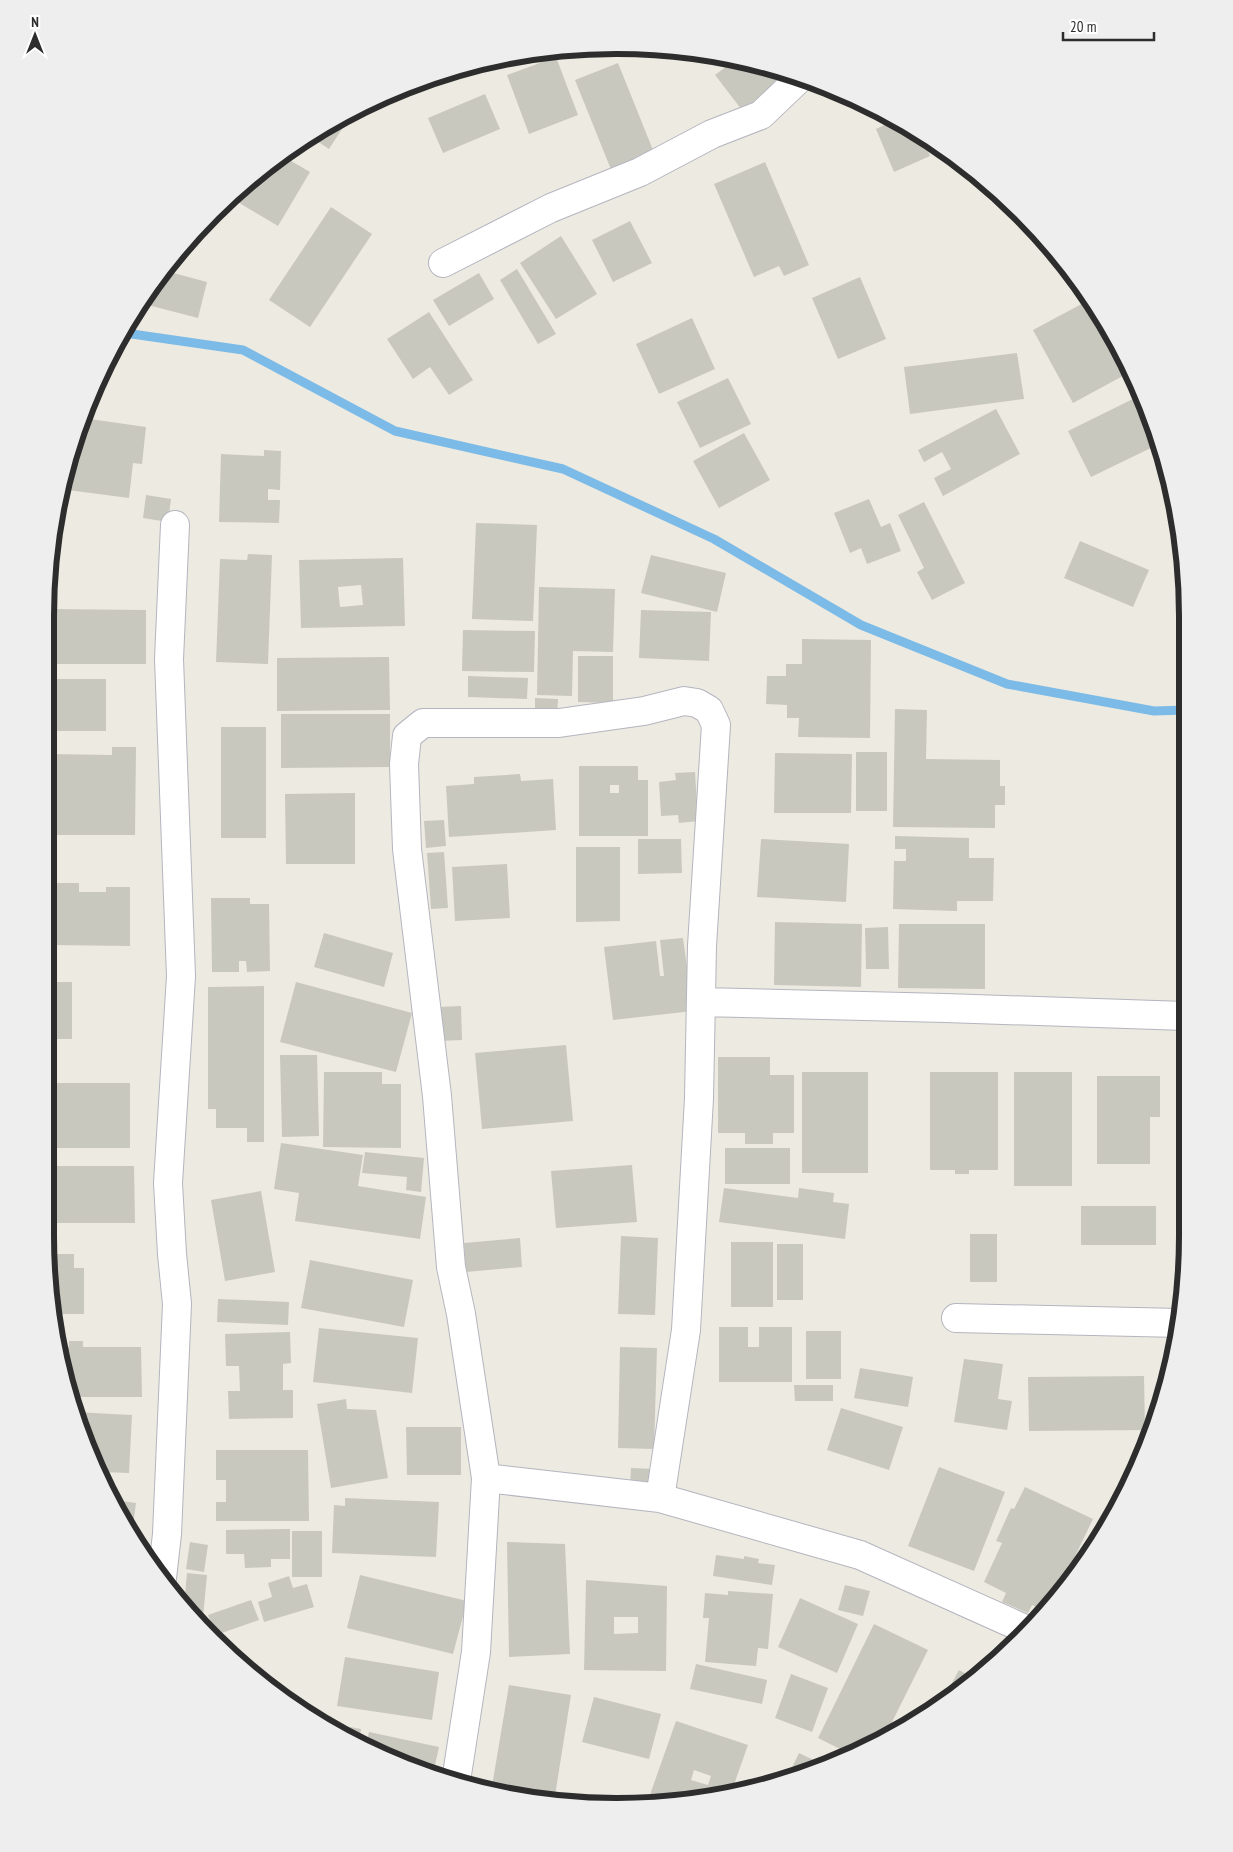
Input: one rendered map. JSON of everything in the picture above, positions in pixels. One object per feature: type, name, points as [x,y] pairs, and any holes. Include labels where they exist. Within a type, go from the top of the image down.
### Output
[{"type":"street","points":[[444,263],[551,208],[640,172],[712,134],[761,115],[794,83]]},
{"type":"street","points":[[163,1568],[167,1534],[177,1304],[168,1183],[181,976],[169,659],[175,525]]},
{"type":"street","points":[[457,1775],[476,1652],[486,1478],[461,1314],[451,1268],[437,1096],[407,849],[404,764],[407,736],[423,723],[559,723],[644,711],[684,700],[697,702],[709,710],[716,725],[702,946],[699,1098],[686,1330],[660,1498]]},
{"type":"street","points":[[701,1002],[1179,1016]]},
{"type":"street","points":[[956,1318],[1172,1323]]},
{"type":"street","points":[[486,1478],[660,1498],[860,1556],[1020,1627]]},
{"type":"building","points":[[556,58],[578,115],[529,134],[507,75]]},
{"type":"building","points":[[618,63],[655,155],[612,172],[575,80]]},
{"type":"building","points":[[728,65],[789,81],[745,114],[715,75]]},
{"type":"building","points":[[485,94],[500,129],[443,153],[428,118]]},
{"type":"building","points":[[346,124],[329,149],[317,141]]},
{"type":"building","points":[[887,124],[926,147],[930,156],[894,172],[876,129]]},
{"type":"building","points":[[289,160],[310,172],[278,226],[237,201]]},
{"type":"building","points":[[765,162],[809,265],[784,276],[779,266],[754,277],[714,184]]},
{"type":"building","points":[[331,207],[372,234],[310,327],[269,300]]},
{"type":"building","points":[[630,221],[652,263],[613,282],[592,240]]},
{"type":"building","points":[[561,236],[597,294],[556,319],[520,263]]},
{"type":"building","points":[[517,269],[556,334],[538,344],[500,280]]},
{"type":"building","points":[[171,272],[207,282],[198,318],[148,305]]},
{"type":"building","points":[[479,273],[494,299],[449,326],[433,300]]},
{"type":"building","points":[[860,277],[886,339],[838,359],[812,298]]},
{"type":"building","points":[[1083,303],[1104,335],[1124,375],[1073,403],[1033,330]]},
{"type":"building","points":[[429,312],[473,380],[449,395],[430,367],[413,379],[387,339]]},
{"type":"building","points":[[692,318],[715,369],[659,394],[636,344]]},
{"type":"building","points":[[1017,353],[1024,399],[910,414],[904,367]]},
{"type":"building","points":[[728,378],[751,424],[700,448],[677,402]]},
{"type":"building","points":[[1135,398],[1153,447],[1091,477],[1068,431]]},
{"type":"building","points":[[996,409],[1020,454],[943,496],[934,478],[951,469],[942,452],[924,462],[918,450]]},
{"type":"building","points":[[90,419],[146,427],[142,464],[133,463],[129,498],[69,490]]},
{"type":"building","points":[[744,433],[770,480],[719,508],[693,461]]},
{"type":"building","points":[[264,450],[281,451],[280,490],[268,489],[268,500],[280,500],[279,523],[219,522],[221,454],[264,456]]},
{"type":"building","points":[[146,495],[171,499],[168,522],[143,518]]},
{"type":"building","points":[[869,499],[881,527],[890,523],[901,551],[867,564],[861,548],[850,553],[834,513]]},
{"type":"building","points":[[924,502],[965,583],[932,600],[917,572],[924,568],[898,515]]},
{"type":"building","points":[[476,523],[537,525],[533,621],[472,619]]},
{"type":"building","points":[[1080,541],[1149,570],[1133,607],[1064,578]]},
{"type":"building","points":[[248,554],[272,555],[268,664],[216,662],[220,559],[247,560]]},
{"type":"building","points":[[651,555],[726,573],[717,612],[641,593]]},
{"type":"building","points":[[403,558],[405,626],[301,628],[299,560]],"holes":[[[361,585],[363,605],[340,607],[338,587]]]},
{"type":"building","points":[[539,587],[615,589],[613,652],[573,651],[572,696],[537,695]]},
{"type":"building","points":[[54,609],[146,610],[146,664],[54,664]]},
{"type":"building","points":[[641,610],[711,612],[709,661],[639,658]]},
{"type":"building","points":[[463,630],[535,631],[534,672],[462,671]]},
{"type":"building","points":[[802,639],[871,640],[870,738],[798,737],[799,718],[787,718],[787,705],[766,704],[767,676],[786,676],[786,664],[802,664]]},
{"type":"building","points":[[578,656],[613,656],[613,703],[578,702]]},
{"type":"building","points":[[389,657],[390,710],[277,711],[277,658]]},
{"type":"building","points":[[468,676],[528,678],[527,699],[468,697]]},
{"type":"building","points":[[54,679],[106,679],[106,731],[54,731]]},
{"type":"building","points":[[535,698],[558,699],[557,719],[535,718]]},
{"type":"building","points":[[895,709],[927,710],[926,759],[1000,760],[1000,786],[1005,786],[1005,805],[995,805],[995,828],[893,827]]},
{"type":"building","points":[[281,714],[390,714],[390,767],[281,768]]},
{"type":"building","points":[[221,727],[266,727],[266,838],[221,838]]},
{"type":"building","points":[[112,747],[136,747],[135,835],[54,835],[54,754],[112,755]]},
{"type":"building","points":[[856,752],[887,752],[887,811],[856,811]]},
{"type":"building","points":[[775,753],[852,754],[851,813],[774,813]]},
{"type":"building","points":[[579,766],[638,766],[638,780],[648,780],[648,836],[579,836]],"holes":[[[610,785],[619,785],[619,793],[610,793]]]},
{"type":"building","points":[[695,772],[698,821],[679,823],[678,815],[661,816],[659,782],[676,780],[675,773]]},
{"type":"building","points":[[520,774],[521,781],[553,779],[556,830],[449,837],[446,786],[474,784],[474,777]]},
{"type":"building","points":[[355,793],[355,864],[286,864],[285,794]]},
{"type":"building","points":[[444,820],[446,846],[426,848],[424,821]]},
{"type":"building","points":[[895,836],[969,838],[969,858],[994,858],[993,901],[957,901],[957,911],[893,909],[894,861],[906,861],[906,849],[895,849]]},
{"type":"building","points":[[638,839],[681,839],[682,873],[638,874]]},
{"type":"building","points":[[761,839],[849,844],[846,902],[757,897]]},
{"type":"building","points":[[576,847],[620,847],[620,921],[576,922]]},
{"type":"building","points":[[444,852],[448,908],[431,909],[427,853]]},
{"type":"building","points":[[507,864],[510,918],[455,921],[452,867]]},
{"type":"building","points":[[54,883],[79,883],[79,892],[106,892],[106,887],[130,887],[130,946],[54,945]]},
{"type":"building","points":[[211,898],[250,898],[250,904],[269,904],[270,971],[247,972],[246,961],[239,961],[239,972],[212,972]]},
{"type":"building","points":[[775,922],[862,924],[861,987],[774,985]]},
{"type":"building","points":[[899,924],[985,924],[985,989],[898,988]]},
{"type":"building","points":[[888,927],[889,969],[866,969],[865,928]]},
{"type":"building","points":[[324,933],[393,953],[384,987],[314,967]]},
{"type":"building","points":[[683,938],[693,1011],[613,1020],[604,947],[656,941],[660,976],[664,976],[660,940]]},
{"type":"building","points":[[54,982],[72,982],[72,1039],[54,1039]]},
{"type":"building","points":[[296,982],[412,1013],[396,1072],[280,1042]]},
{"type":"building","points":[[264,986],[264,1142],[247,1142],[247,1128],[216,1128],[216,1109],[208,1109],[208,987]]},
{"type":"building","points":[[461,1006],[462,1040],[440,1041],[439,1007]]},
{"type":"building","points":[[566,1045],[573,1121],[482,1129],[475,1053]]},
{"type":"building","points":[[280,1055],[317,1055],[319,1136],[282,1137]]},
{"type":"building","points":[[718,1057],[770,1057],[770,1075],[794,1075],[794,1133],[773,1133],[773,1144],[745,1144],[745,1133],[718,1133]]},
{"type":"building","points":[[324,1072],[382,1072],[382,1084],[401,1084],[401,1148],[323,1147]]},
{"type":"building","points":[[802,1072],[868,1072],[868,1173],[802,1173]]},
{"type":"building","points":[[930,1072],[998,1072],[998,1170],[969,1170],[969,1174],[955,1174],[955,1170],[930,1170]]},
{"type":"building","points":[[1014,1072],[1072,1072],[1072,1186],[1014,1186]]},
{"type":"building","points":[[1097,1076],[1160,1076],[1160,1117],[1150,1117],[1150,1164],[1097,1164]]},
{"type":"building","points":[[54,1083],[130,1083],[130,1148],[54,1148]]},
{"type":"building","points":[[281,1143],[363,1155],[358,1186],[426,1197],[420,1239],[295,1221],[299,1193],[274,1189]]},
{"type":"building","points":[[725,1148],[790,1148],[790,1184],[725,1184]]},
{"type":"building","points":[[365,1152],[424,1158],[421,1192],[406,1190],[407,1177],[362,1173]]},
{"type":"building","points":[[632,1165],[637,1222],[556,1228],[551,1171]]},
{"type":"building","points":[[54,1166],[134,1166],[135,1223],[54,1223]]},
{"type":"building","points":[[724,1188],[798,1198],[799,1188],[834,1193],[833,1202],[849,1204],[845,1239],[719,1222]]},
{"type":"building","points":[[261,1191],[275,1272],[225,1281],[211,1200]]},
{"type":"building","points":[[1081,1206],[1156,1206],[1156,1245],[1081,1245]]},
{"type":"building","points":[[970,1234],[997,1234],[997,1282],[970,1282]]},
{"type":"building","points":[[621,1236],[658,1238],[655,1315],[618,1314]]},
{"type":"building","points":[[520,1238],[522,1267],[466,1272],[464,1243]]},
{"type":"building","points":[[731,1242],[773,1242],[773,1307],[731,1307]]},
{"type":"building","points":[[777,1244],[803,1244],[803,1300],[777,1300]]},
{"type":"building","points":[[55,1254],[74,1254],[74,1268],[84,1268],[84,1314],[60,1314]]},
{"type":"building","points":[[310,1260],[413,1280],[404,1327],[301,1308]]},
{"type":"building","points":[[218,1299],[289,1302],[288,1325],[217,1322]]},
{"type":"building","points":[[719,1327],[748,1327],[748,1347],[759,1347],[759,1327],[792,1327],[792,1382],[719,1382]]},
{"type":"building","points":[[319,1328],[418,1338],[412,1393],[313,1382]]},
{"type":"building","points":[[806,1331],[841,1331],[841,1379],[806,1379]]},
{"type":"building","points":[[290,1332],[291,1363],[283,1364],[283,1390],[293,1390],[293,1418],[229,1419],[228,1391],[240,1391],[239,1366],[226,1366],[225,1334]]},
{"type":"building","points":[[69,1341],[83,1341],[83,1347],[141,1347],[142,1397],[78,1397],[65,1347],[69,1347]]},
{"type":"building","points":[[620,1347],[657,1348],[654,1449],[618,1448]]},
{"type":"building","points":[[964,1359],[1003,1364],[998,1399],[1012,1401],[1007,1430],[954,1422]]},
{"type":"building","points":[[860,1368],[913,1377],[908,1407],[854,1398]]},
{"type":"building","points":[[1144,1376],[1144,1430],[1029,1431],[1028,1377]]},
{"type":"building","points":[[794,1385],[833,1385],[833,1401],[795,1401]]},
{"type":"building","points":[[346,1399],[347,1409],[376,1410],[388,1478],[331,1488],[317,1404]]},
{"type":"building","points":[[841,1408],[903,1427],[889,1470],[827,1450]]},
{"type":"building","points":[[83,1412],[132,1415],[129,1473],[107,1472]]},
{"type":"building","points":[[406,1427],[461,1427],[461,1475],[407,1475]]},
{"type":"building","points":[[216,1450],[308,1450],[309,1521],[216,1521],[216,1502],[226,1502],[226,1480],[216,1480]]},
{"type":"building","points":[[939,1467],[1005,1492],[974,1571],[908,1546]]},
{"type":"building","points":[[631,1468],[656,1469],[655,1488],[630,1486]]},
{"type":"building","points":[[1025,1487],[1093,1519],[1068,1571],[1040,1607],[1032,1605],[1028,1613],[1002,1602],[1006,1593],[984,1582],[1002,1543],[996,1541],[1011,1508],[1014,1509]]},
{"type":"building","points":[[345,1498],[439,1502],[436,1557],[332,1553],[334,1505],[345,1506]]},
{"type":"building","points":[[121,1501],[136,1503],[133,1524]]},
{"type":"building","points":[[290,1529],[290,1559],[271,1559],[271,1567],[245,1568],[244,1554],[226,1554],[226,1530]]},
{"type":"building","points":[[292,1531],[322,1531],[322,1577],[292,1577]]},
{"type":"building","points":[[190,1542],[208,1545],[204,1572],[186,1569]]},
{"type":"building","points":[[507,1542],[565,1544],[570,1654],[509,1657]]},
{"type":"building","points":[[716,1555],[744,1559],[744,1556],[759,1559],[758,1563],[775,1565],[772,1585],[713,1576]]},
{"type":"building","points":[[187,1573],[207,1575],[203,1617],[185,1597]]},
{"type":"building","points":[[360,1575],[467,1601],[453,1654],[347,1628]]},
{"type":"building","points":[[289,1576],[293,1588],[307,1584],[314,1607],[264,1622],[258,1602],[272,1597],[268,1583]]},
{"type":"building","points":[[586,1580],[667,1586],[666,1671],[584,1670]],"holes":[[[614,1617],[638,1617],[638,1633],[614,1634]]]},
{"type":"building","points":[[845,1585],[870,1591],[863,1616],[838,1610]]},
{"type":"building","points":[[728,1591],[773,1594],[768,1649],[758,1648],[756,1666],[705,1662],[709,1618],[703,1618],[705,1593],[728,1595]]},
{"type":"building","points":[[800,1598],[858,1624],[837,1673],[778,1647]]},
{"type":"building","points":[[251,1600],[259,1620],[220,1634],[213,1627],[208,1615]]},
{"type":"building","points":[[874,1624],[928,1650],[889,1728],[842,1750],[818,1738]]},
{"type":"building","points":[[345,1657],[439,1672],[432,1720],[337,1706]]},
{"type":"building","points":[[696,1664],[767,1680],[762,1704],[690,1689]]},
{"type":"building","points":[[959,1670],[968,1675],[959,1682],[948,1689]]},
{"type":"building","points":[[791,1674],[828,1688],[812,1732],[775,1718]]},
{"type":"building","points":[[509,1685],[571,1695],[555,1794],[492,1784]]},
{"type":"building","points":[[594,1697],[661,1714],[649,1759],[582,1742]]},
{"type":"building","points":[[676,1721],[748,1745],[734,1785],[690,1793],[649,1797]],"holes":[[[694,1770],[711,1776],[708,1785],[691,1780]]]},
{"type":"building","points":[[339,1725],[361,1729],[360,1736]]},
{"type":"building","points":[[369,1732],[439,1747],[434,1767],[401,1755],[367,1740]]},
{"type":"building","points":[[799,1753],[816,1761],[797,1768],[791,1770]]},
{"type":"waterway","points":[[130,334],[243,350],[395,431],[563,469],[714,539],[861,625],[1007,684],[1154,711],[1179,710]]}]
